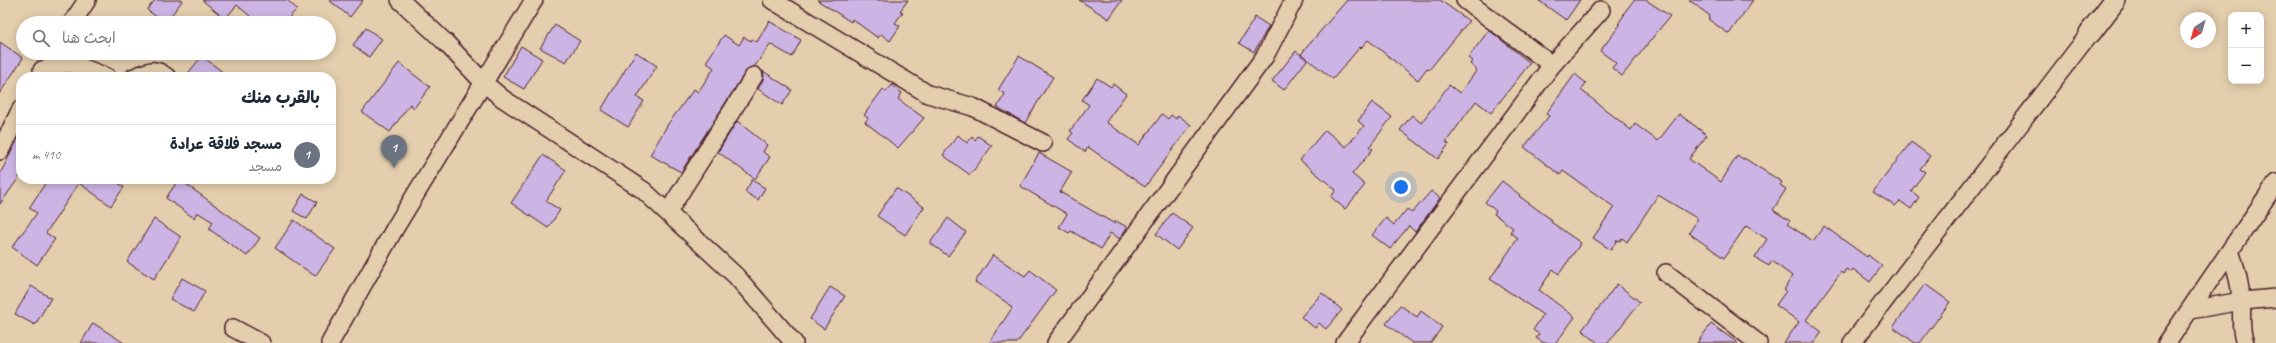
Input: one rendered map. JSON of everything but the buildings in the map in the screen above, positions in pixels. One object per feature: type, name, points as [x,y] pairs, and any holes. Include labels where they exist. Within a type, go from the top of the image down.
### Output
[{"type":"street","points":[[77,16],[87,0]]},
{"type":"street","points":[[400,0],[445,42],[484,83],[502,98],[643,190],[736,276],[794,343]]},
{"type":"street","points":[[330,343],[395,228],[534,0]]},
{"type":"street","points":[[1056,343],[1265,56],[1294,0]]},
{"type":"street","points":[[1466,0],[1552,65]]},
{"type":"street","points":[[1852,343],[2115,0]]},
{"type":"street","points":[[778,2],[928,94],[973,108],[1043,143]]},
{"type":"street","points":[[1345,343],[1552,65],[1601,10]]},
{"type":"street","points":[[41,72],[48,60]]},
{"type":"street","points":[[45,72],[65,64],[73,64],[93,72]]},
{"type":"street","points":[[145,72],[150,70],[160,72]]},
{"type":"street","points":[[668,212],[754,76]]},
{"type":"street","points":[[0,151],[16,119]]},
{"type":"street","points":[[2167,343],[2276,183]]},
{"type":"street","points":[[2230,251],[2240,284],[2242,301],[2240,326],[2245,343]]},
{"type":"street","points":[[1666,273],[1758,343]]},
{"type":"street","points":[[2190,310],[2242,301],[2276,298]]},
{"type":"street","points":[[232,328],[261,343]]},
{"type":"place","name":"مسجد فلاقة عرادة","points":[[394,168]]}]
